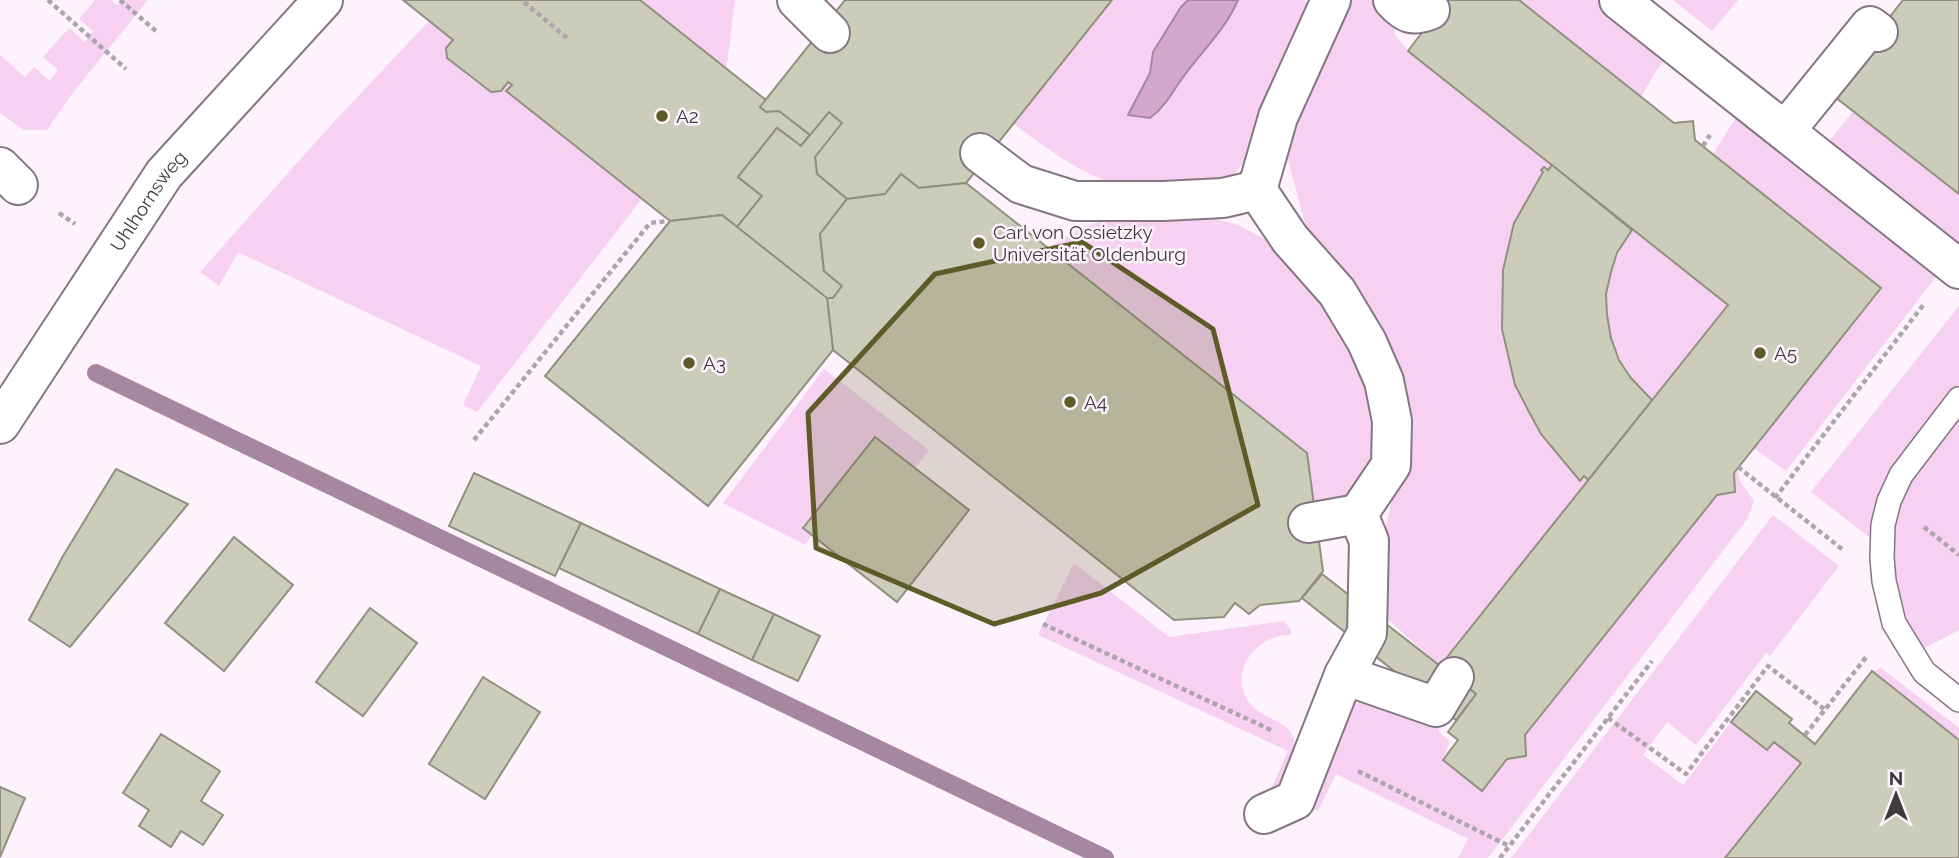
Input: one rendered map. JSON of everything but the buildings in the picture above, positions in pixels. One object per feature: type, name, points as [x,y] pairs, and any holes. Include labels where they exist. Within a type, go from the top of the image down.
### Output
[{"type":"street","name":"Uhlhornsweg","points":[[0,424],[164,174],[323,0]]},
{"type":"street","points":[[797,0],[830,33]]},
{"type":"street","points":[[1257,190],[1278,117],[1332,0]]},
{"type":"street","points":[[1393,0],[1405,13],[1416,15],[1430,10]]},
{"type":"street","points":[[1619,0],[1956,267]]},
{"type":"street","points":[[1786,131],[1870,26],[1878,32]]},
{"type":"street","points":[[980,153],[1021,184],[1075,201],[1223,198],[1257,190]]},
{"type":"street","points":[[1257,190],[1290,239],[1337,292],[1367,342],[1384,381],[1392,421],[1391,465],[1358,514],[1308,523]]},
{"type":"street","points":[[1264,814],[1295,800],[1344,675],[1367,633],[1369,541],[1358,514]]},
{"type":"street","points":[[1344,675],[1436,707],[1454,677]]},
{"type":"lane","points":[[1959,399],[1901,475],[1889,501],[1883,525],[1882,558],[1884,581],[1894,623],[1924,672],[1959,699]]},
{"type":"path","points":[[48,0],[126,69]]},
{"type":"path","points":[[120,0],[157,32]]},
{"type":"path","points":[[524,2],[567,38]]},
{"type":"path","points":[[9,176],[113,250]]},
{"type":"path","points":[[474,440],[650,223],[668,221]]},
{"type":"path","points":[[1775,498],[1956,267]]},
{"type":"path","points":[[1738,467],[1884,581]]},
{"type":"path","points":[[1805,735],[1894,623]]},
{"type":"path","points":[[1500,858],[1652,661]]},
{"type":"path","points":[[1608,718],[1686,774],[1768,666],[1824,709]]},
{"type":"highlighted area","points":[[1082,242],[1213,329],[1258,505],[1101,593],[994,624],[816,548],[808,413],[935,274]]},
{"type":"shaded area","points":[[95,0],[111,0],[117,5],[122,0],[148,0],[74,91],[47,130],[24,130],[0,113],[0,55],[25,77],[34,67],[50,81],[58,70],[43,57],[69,28],[85,42],[93,31],[79,19]]},
{"type":"shaded area","points":[[624,0],[735,0],[725,80]]},
{"type":"shaded area","points":[[1101,0],[1188,0],[1153,52],[1150,73],[1128,115],[1164,108],[1183,76],[1211,44],[1238,0],[1304,0],[1318,10],[1251,153],[1233,176],[1220,185],[1147,186],[1109,182],[1078,168],[1007,119]]},
{"type":"shaded area","points":[[1188,0],[1238,0],[1220,30],[1161,108],[1150,118],[1128,115],[1150,73],[1153,52]]},
{"type":"shaded area","points":[[1353,0],[1374,0],[1386,6],[1394,19],[1395,35],[1408,51],[1552,165],[1548,170],[1544,167],[1541,169],[1543,172],[1514,223],[1503,270],[1502,329],[1515,385],[1541,434],[1577,479],[1580,481],[1584,476],[1588,480],[1440,666],[1375,608],[1385,528],[1401,466],[1304,220],[1288,160],[1286,129],[1340,9]]},
{"type":"shaded area","points":[[1519,0],[1598,0],[1668,55],[1641,97]]},
{"type":"shaded area","points":[[1673,0],[1738,0],[1712,31]]},
{"type":"shaded area","points":[[430,20],[453,40],[446,48],[448,58],[472,80],[494,91],[501,91],[508,82],[647,192],[477,412],[463,405],[481,366],[238,252],[219,286],[200,272],[329,127]]},
{"type":"shaded area","points":[[1740,111],[1942,269],[1786,471],[1754,448],[1881,287],[1713,154]]},
{"type":"shaded area","points":[[1853,111],[1959,194],[1959,270],[1817,157]]},
{"type":"shaded area","points":[[1196,214],[1238,225],[1272,243],[1359,340],[1381,449],[1357,490],[1342,501],[1304,504],[1041,252],[1083,227],[1120,215]]},
{"type":"shaded area","points":[[1632,230],[1728,305],[1652,400],[1634,380],[1621,359],[1607,319],[1606,298],[1610,276]]},
{"type":"shaded area","points":[[1959,306],[1959,630],[1913,654],[1882,547],[1811,492]]},
{"type":"shaded area","points":[[824,369],[929,450],[915,468],[875,437],[805,545],[723,503]]},
{"type":"shaded area","points":[[1737,470],[1741,483],[1754,501],[1748,518],[1488,858],[1458,858],[1468,839],[1336,774],[1318,811],[1303,804],[1347,705],[1372,700],[1437,725],[1440,733],[1450,741],[1443,760],[1481,790],[1507,759],[1526,756],[1525,735],[1717,495],[1735,492],[1734,473]]},
{"type":"shaded area","points":[[1773,515],[1839,566],[1770,656],[1766,653],[1696,745],[1667,722],[1643,755],[1683,785],[1731,722],[1767,750],[1774,742],[1801,763],[1725,858],[1511,858]]},
{"type":"shaded area","points":[[1074,563],[1169,637],[1284,621],[1291,630],[1290,635],[1265,642],[1255,650],[1247,660],[1242,683],[1245,695],[1253,707],[1286,727],[1292,735],[1297,778],[1286,796],[1271,789],[1288,751],[1038,635]]},
{"type":"shaded area","points":[[1881,668],[1959,728],[1959,740],[1872,672]]},
{"type":"waterway","points":[[96,373],[1105,858]]},
{"type":"place","name":"A2","points":[[662,116]]},
{"type":"place","name":"Carl von Ossietzky Universität Oldenburg","points":[[979,243]]},
{"type":"place","name":"A5","points":[[1760,353]]},
{"type":"place","name":"A3","points":[[689,363]]},
{"type":"place","name":"A4","points":[[1070,402]]}]
